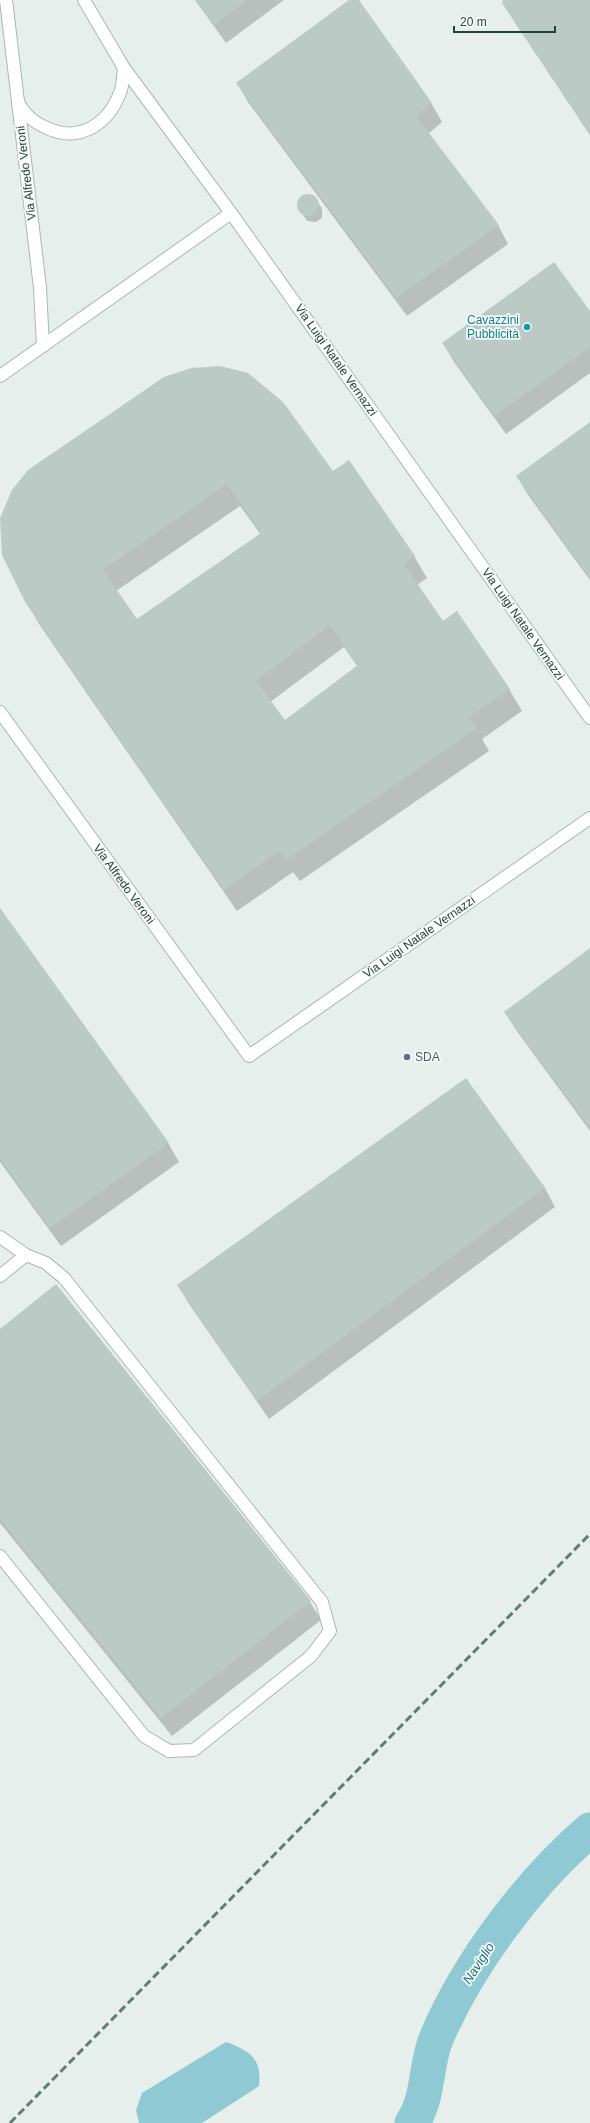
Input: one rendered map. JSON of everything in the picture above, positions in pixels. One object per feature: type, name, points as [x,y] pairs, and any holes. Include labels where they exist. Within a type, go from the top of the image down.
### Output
[{"type":"street","name":"Via Alfredo Veroni","points":[[6,0],[40,288],[43,346]]},
{"type":"street","name":"Via Luigi Natale Vernazzi","points":[[84,0],[124,68],[231,213],[590,718]]},
{"type":"street","points":[[17,99],[23,112],[36,123],[52,131],[72,134],[86,132],[98,124],[117,100],[122,88],[124,68]]},
{"type":"street","points":[[0,376],[231,213]]},
{"type":"street","name":"Via Alfredo Veroni","points":[[0,712],[249,1056]]},
{"type":"street","name":"Via Luigi Natale Vernazzi","points":[[249,1056],[590,818]]},
{"type":"street","points":[[0,1238],[26,1255],[46,1263],[64,1278],[322,1602],[330,1631],[310,1656],[194,1750],[169,1751],[144,1736],[0,1556]]},
{"type":"street","points":[[0,1276],[26,1255]]},
{"type":"water","points":[[226,2042],[248,2052],[253,2057],[258,2069],[259,2086],[202,2123],[139,2123],[136,2110],[142,2093]]},
{"type":"building","points":[[196,0],[248,0],[214,25]]},
{"type":"building","points":[[349,0],[359,0],[432,103],[416,116],[499,225],[396,298],[236,83]]},
{"type":"building","points":[[503,0],[590,0],[590,135],[502,3]]},
{"type":"building","points":[[308,194],[316,197],[319,205],[316,213],[308,216],[300,213],[297,205],[300,197]]},
{"type":"building","name":"Cavazzini Pubblicità","points":[[554,262],[590,311],[590,347],[495,416],[442,343]]},
{"type":"building","points":[[220,366],[248,373],[283,402],[333,471],[349,460],[415,556],[404,564],[443,621],[457,611],[510,689],[469,717],[477,728],[286,860],[280,851],[224,890],[25,602],[2,555],[0,518],[12,490],[28,470],[164,377],[191,368]],"holes":[[[227,484],[261,533],[137,619],[103,570]],[[330,625],[358,665],[285,720],[256,681]]]},
{"type":"building","points":[[590,422],[590,578],[516,476]]},
{"type":"building","points":[[0,908],[169,1143],[50,1228],[0,1159]]},
{"type":"building","points":[[590,948],[590,1128],[504,1012]]},
{"type":"building","points":[[466,1078],[545,1188],[257,1401],[177,1285]]},
{"type":"building","points":[[56,1284],[311,1601],[161,1718],[0,1519],[0,1329]]},
{"type":"waterway","name":"Naviglio","points":[[412,2123],[421,2104],[436,2039],[449,2011],[482,1954],[523,1899],[567,1851],[590,1830]]},
{"type":"railway","points":[[10,2123],[590,1534]]},
{"type":"place","name":"Cavazzini Pubblicità","points":[[527,327]]},
{"type":"place","name":"SDA","points":[[407,1057]]}]
